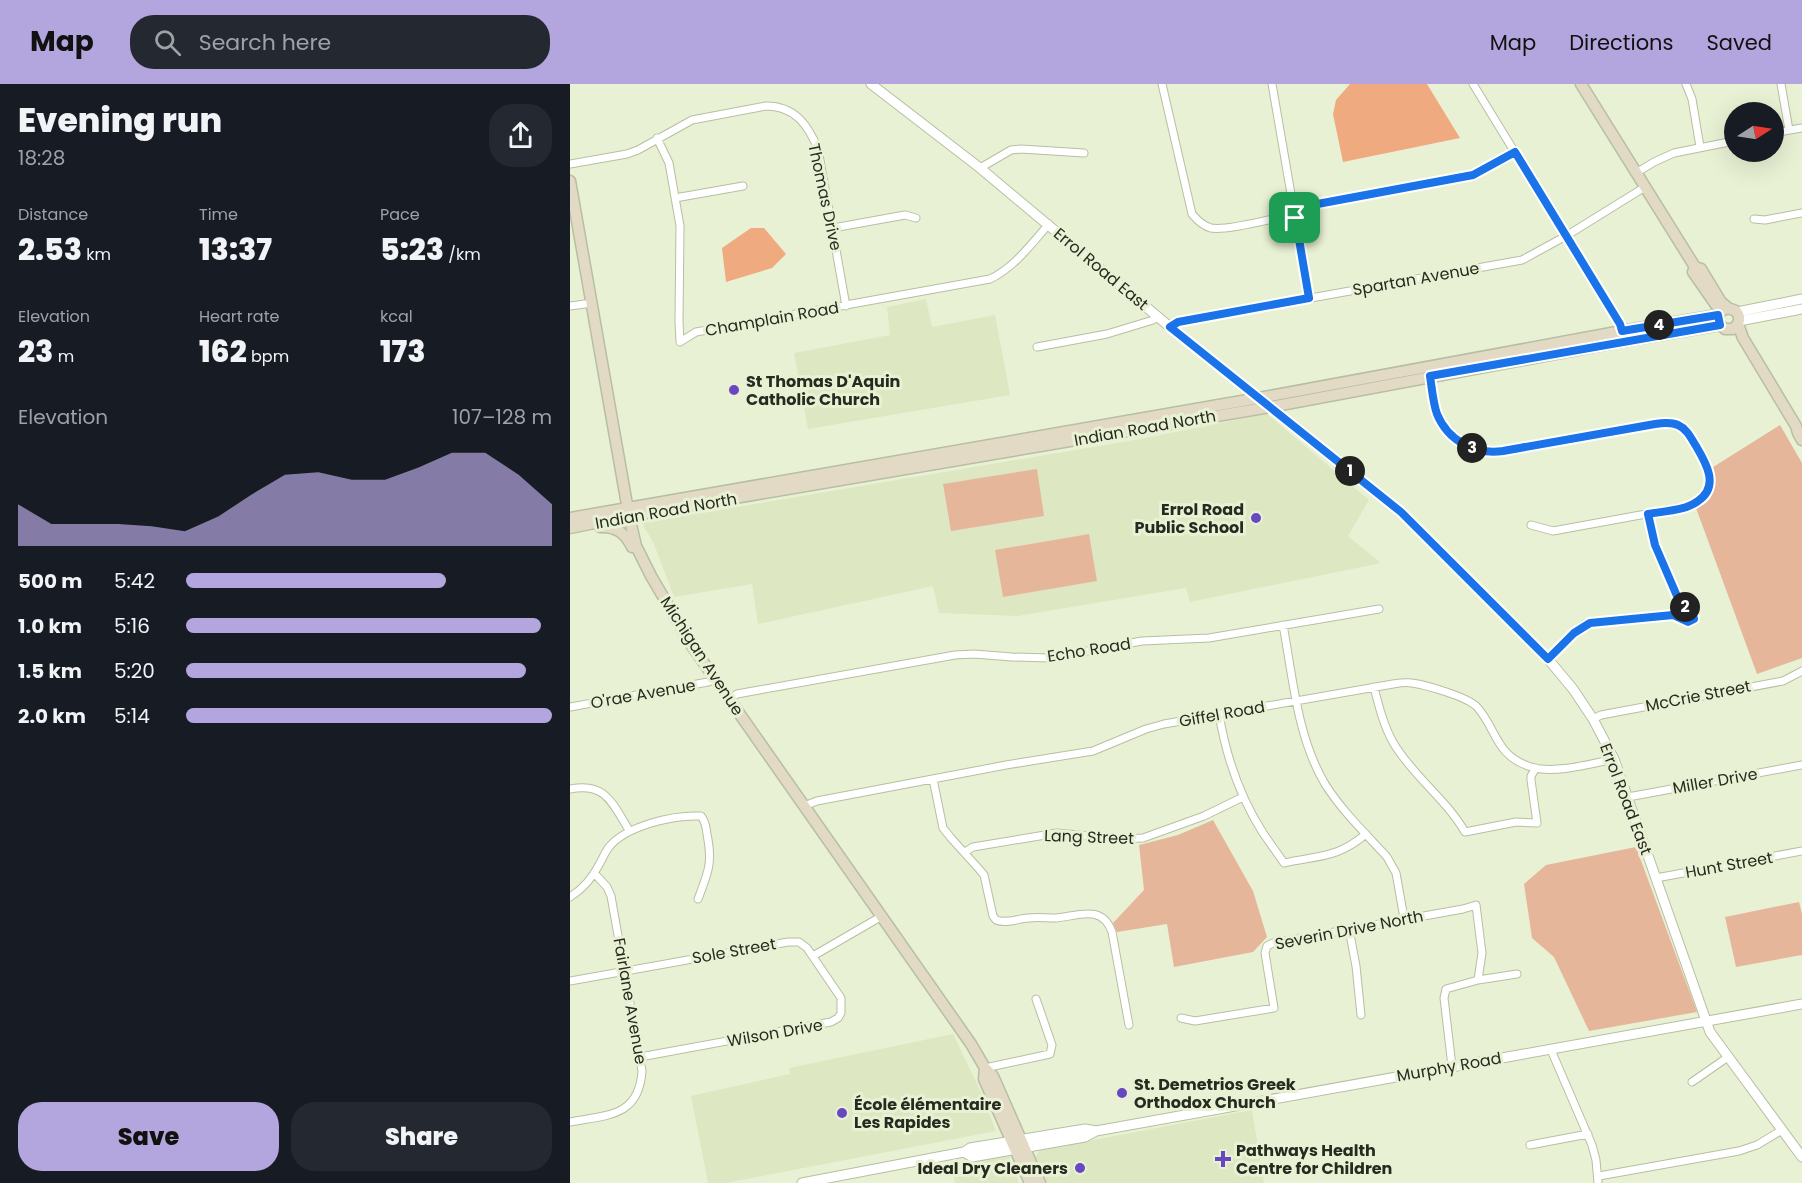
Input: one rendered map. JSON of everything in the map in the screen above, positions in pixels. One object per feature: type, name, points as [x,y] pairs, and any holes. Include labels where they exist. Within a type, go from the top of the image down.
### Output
[{"type":"main road","points":[[1581,84],[1695,267],[1693,272],[1729,319],[1792,430],[1800,437]]},
{"type":"main road","name":"Michigan Avenue","points":[[570,181],[634,542],[692,646],[971,1044],[985,1068],[993,1076],[1030,1183]]},
{"type":"main road","name":"Indian Road North","points":[[571,524],[1259,398],[1729,319]]},
{"type":"main road","name":"Indian Road North","points":[[628,512],[1270,407],[1429,371]]},
{"type":"main road","points":[[571,524],[609,527],[622,532],[631,544],[640,564],[651,576]]},
{"type":"main road","name":"Michigan Avenue","points":[[1018,1144],[1040,1183]]},
{"type":"street","name":"Errol Road East","points":[[872,84],[980,168],[1170,327],[1401,512],[1548,659],[1573,689],[1593,719],[1614,759],[1710,1032],[1802,1157]]},
{"type":"street","points":[[1162,84],[1192,214],[1199,222],[1212,228],[1223,228],[1289,215],[1299,207],[1473,175],[1515,152]]},
{"type":"street","points":[[1272,84],[1309,298]]},
{"type":"street","points":[[1473,84],[1620,324],[1624,336]]},
{"type":"street","points":[[1686,84],[1692,99],[1700,147]]},
{"type":"street","points":[[1781,84],[1789,130]]},
{"type":"street","name":"Thomas Drive","points":[[570,164],[627,154],[692,120],[766,106],[787,109],[806,126],[818,149],[846,306]]},
{"type":"street","points":[[1784,131],[1802,128]]},
{"type":"street","name":"Champlain Road","points":[[657,138],[669,163],[681,232],[680,342],[696,332],[990,279],[1015,263],[1049,224]]},
{"type":"street","points":[[1636,173],[1669,154],[1724,143]]},
{"type":"street","points":[[980,168],[1011,150],[1084,153]]},
{"type":"street","points":[[675,198],[743,186]]},
{"type":"street","name":"Spartan Avenue","points":[[1170,327],[1178,322],[1522,260],[1566,236],[1645,187]]},
{"type":"street","points":[[1754,219],[1765,220],[1802,213]]},
{"type":"street","points":[[833,228],[905,215],[916,218]]},
{"type":"street","name":"Indian Road North","points":[[1729,319],[1802,299]]},
{"type":"street","points":[[570,306],[592,303]]},
{"type":"street","name":"Indian Road North","points":[[1729,319],[1802,309]]},
{"type":"street","points":[[1037,347],[1107,334],[1150,321],[1158,316]]},
{"type":"street","points":[[1429,371],[1436,410],[1443,426],[1460,442],[1482,452],[1503,451],[1669,423],[1678,425],[1688,434],[1708,467],[1710,477],[1703,496],[1695,503],[1684,507],[1553,531],[1531,525]]},
{"type":"street","points":[[1548,659],[1574,633],[1590,623],[1673,615],[1688,622],[1694,619],[1692,611],[1680,603],[1655,545],[1648,514]]},
{"type":"street","name":"Echo Road","points":[[729,699],[737,694],[955,655],[1049,658],[1142,641],[1209,638],[1379,609]]},
{"type":"street","points":[[1283,625],[1301,723],[1308,747],[1320,775],[1334,797],[1387,857],[1396,873],[1404,918]]},
{"type":"street","name":"McCrie Street","points":[[1593,719],[1601,715],[1783,681],[1802,670]]},
{"type":"street","name":"O'rae Avenue","points":[[570,707],[715,679]]},
{"type":"street","name":"Giffel Road","points":[[804,806],[817,801],[1006,765],[1093,751],[1146,729],[1219,714],[1374,687],[1412,683],[1465,698],[1478,708],[1505,752],[1517,761],[1536,768],[1557,769],[1614,759]]},
{"type":"street","points":[[1374,687],[1383,722],[1393,743],[1456,817],[1465,832],[1516,822],[1537,823],[1531,780],[1536,768]]},
{"type":"street","points":[[1219,714],[1228,758],[1243,797],[1284,864],[1337,852],[1352,845],[1366,834]]},
{"type":"street","name":"Miller Drive","points":[[1628,796],[1802,765]]},
{"type":"street","points":[[933,779],[943,828],[984,875],[993,916],[996,920],[1005,922],[1092,914],[1104,918],[1112,932],[1129,1025]]},
{"type":"street","points":[[570,789],[586,787],[602,792],[629,830]]},
{"type":"street","name":"Lang Street","points":[[965,852],[973,847],[1057,833],[1121,839],[1143,838],[1187,823],[1243,797]]},
{"type":"street","points":[[570,897],[581,890],[610,845],[629,830],[660,822],[702,816],[711,857],[710,868],[698,899]]},
{"type":"street","name":"Hunt Street","points":[[1656,878],[1802,851]]},
{"type":"street","name":"Fairlane Avenue","points":[[570,1122],[608,1115],[629,1106],[642,1081],[640,1057],[611,896],[607,887],[594,873]]},
{"type":"street","name":"Severin Drive North","points":[[1180,1018],[1195,1022],[1274,1008],[1265,956],[1267,946],[1279,941],[1476,905],[1482,948],[1478,980]]},
{"type":"street","points":[[813,956],[882,916]]},
{"type":"street","points":[[1349,929],[1356,966],[1361,1015]]},
{"type":"street","name":"Sole Street","points":[[570,981],[788,942],[803,944],[813,956]]},
{"type":"street","name":"Wilson Drive","points":[[640,1057],[831,1023],[838,1018],[841,1012],[841,998],[813,956]]},
{"type":"street","points":[[1452,1066],[1444,998],[1446,989],[1478,980],[1517,974]]},
{"type":"street","points":[[985,1068],[1050,1054],[1052,1046],[1036,999]]},
{"type":"street","name":"Murphy Road","points":[[802,1183],[964,1152],[972,1157],[1085,1129],[1096,1131],[1802,1004]]},
{"type":"street","points":[[1551,1050],[1588,1134],[1596,1160],[1598,1179],[1738,1151],[1757,1145],[1782,1130]]},
{"type":"street","points":[[1692,1082],[1728,1057]]},
{"type":"street","points":[[1530,1145],[1588,1134]]},
{"type":"shaded area","points":[[1350,84],[1427,84],[1460,138],[1343,162],[1333,114],[1336,100]]},
{"type":"shaded area","points":[[751,228],[764,228],[786,254],[772,268],[726,282],[722,248]]},
{"type":"shaded area","points":[[926,299],[932,327],[995,315],[1010,395],[808,429],[794,353],[890,335],[887,307]]},
{"type":"shaded area","points":[[1267,414],[1369,500],[1348,536],[1381,563],[1190,602],[1186,588],[1018,616],[939,613],[933,586],[758,624],[752,584],[674,597],[654,544],[642,523],[1140,439]]},
{"type":"shaded area","points":[[1780,425],[1802,463],[1802,658],[1757,674],[1696,508],[1711,497],[1710,469]]},
{"type":"shaded area","points":[[1037,469],[1044,516],[951,531],[943,484]]},
{"type":"shaded area","points":[[1089,534],[1097,581],[1003,597],[995,550]]},
{"type":"shaded area","points":[[1213,820],[1253,891],[1267,937],[1253,952],[1174,967],[1167,924],[1117,932],[1113,923],[1144,890],[1139,845],[1178,835]]},
{"type":"shaded area","points":[[1636,847],[1697,1012],[1589,1031],[1554,957],[1532,938],[1524,884],[1546,865]]},
{"type":"shaded area","points":[[1799,902],[1802,914],[1802,955],[1736,967],[1725,917]]},
{"type":"shaded area","name":"École élémentaire Les Rapides","points":[[953,1034],[980,1090],[996,1131],[726,1183],[708,1183],[691,1096],[790,1074],[789,1068]]},
{"type":"shaded area","points":[[1252,1110],[1264,1183],[1046,1183],[1035,1158],[1040,1150]]},
{"type":"shaded area","points":[[1009,1156],[1019,1183],[955,1183],[951,1165]]},
{"type":"place","name":"St Thomas D'Aquin Catholic Church","points":[[734,390]]},
{"type":"place","name":"Errol Road Public School","points":[[1256,518]]},
{"type":"place","name":"St. Demetrios Greek Orthodox Church","points":[[1122,1093]]},
{"type":"place","name":"École élémentaire Les Rapides","points":[[842,1113]]},
{"type":"place","name":"Pathways Health Centre for Children","points":[[1223,1159]]},
{"type":"place","name":"Ideal Dry Cleaners","points":[[1080,1168]]},
{"type":"route","points":[[1515,152],[1620,324],[1622,331],[1718,315],[1720,325],[1430,376],[1436,410],[1443,426],[1460,442],[1482,452],[1503,451],[1663,423],[1674,423],[1683,428],[1708,467],[1710,482],[1708,487],[1700,500],[1695,503],[1648,514],[1655,545],[1680,603],[1692,611],[1695,617],[1691,622],[1673,615],[1586,624],[1548,659],[1401,512],[1170,327],[1178,322],[1309,298],[1295,218],[1294,210],[1299,207],[1480,173],[1515,152]]}]
